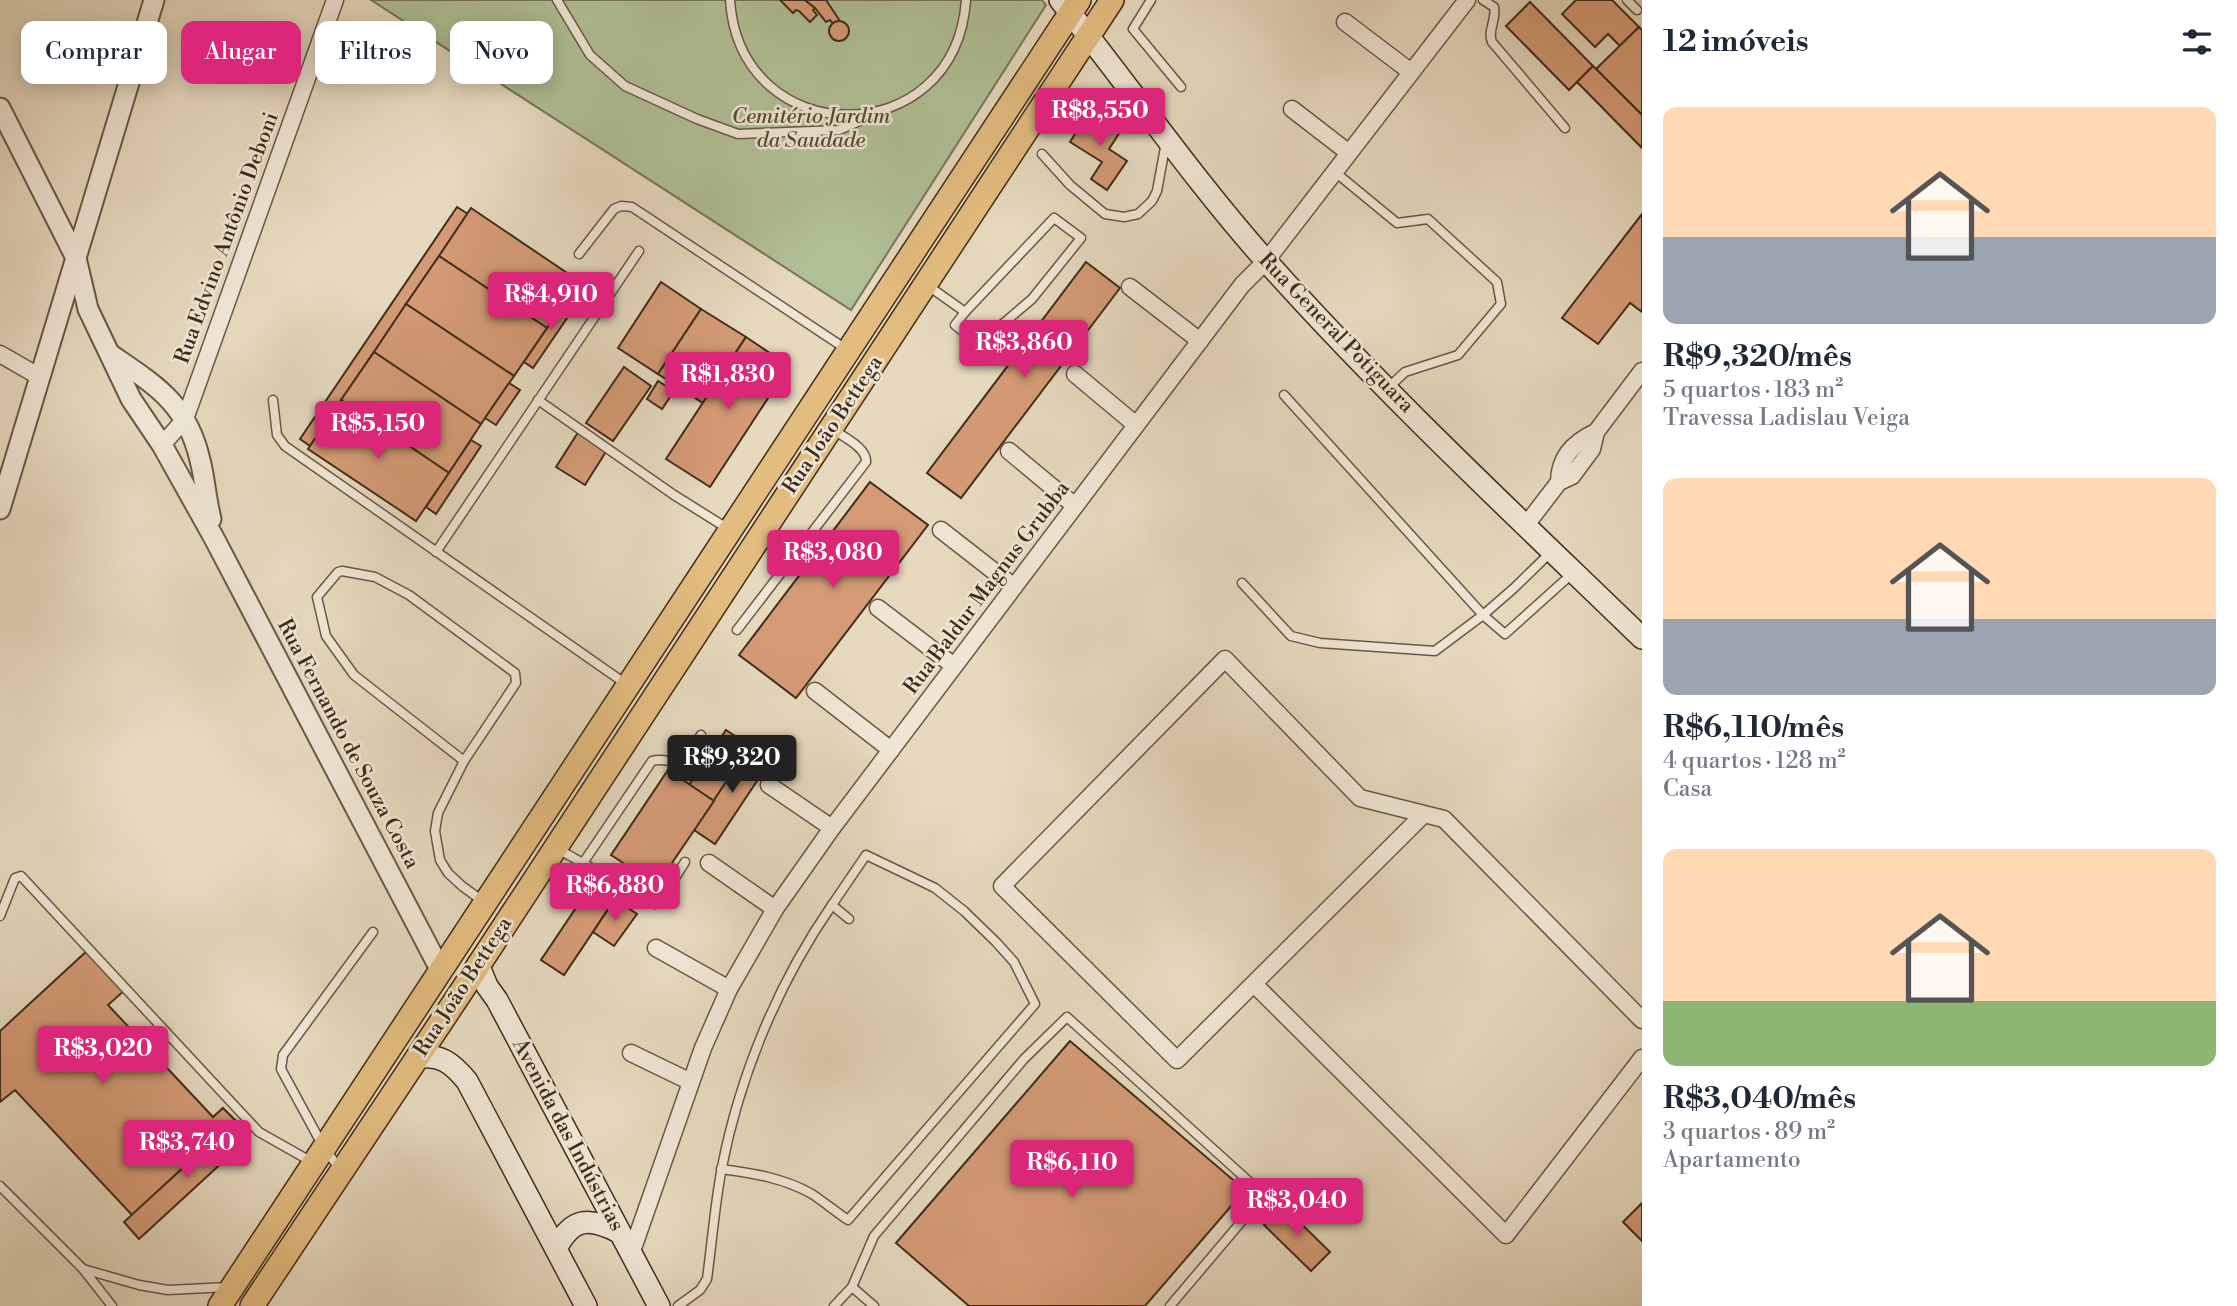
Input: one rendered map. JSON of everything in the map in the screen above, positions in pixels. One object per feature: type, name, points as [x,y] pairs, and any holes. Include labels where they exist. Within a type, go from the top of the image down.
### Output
[{"type":"main road","name":"Rua João Bettega","points":[[252,1306],[1112,0]]},
{"type":"main road","name":"Rua João Bettega","points":[[220,1306],[849,351],[1070,4]]},
{"type":"main road","name":"Rua General Potiguara","points":[[1070,4],[1089,37],[1266,261],[1387,389],[1642,638]]},
{"type":"main road","points":[[769,471],[792,486]]},
{"type":"main road","points":[[752,498],[775,512]]},
{"type":"main road","points":[[485,903],[508,919]]},
{"type":"main road","name":"Avenida das Indústrias","points":[[478,964],[487,986],[497,1000],[659,1306]]},
{"type":"main road","points":[[416,1058],[438,1056],[452,1063],[467,1081],[586,1306]]},
{"type":"main road","points":[[319,1156],[340,1174]]},
{"type":"main road","points":[[556,1249],[569,1228],[578,1224],[602,1223],[619,1232]]},
{"type":"street","points":[[0,509],[154,0]]},
{"type":"street","name":"Rua Edvino Antônio Deboni","points":[[162,444],[185,419],[335,0]]},
{"type":"street","name":"Rua Baldur Magnus Grubba","points":[[631,1254],[691,1082],[729,989],[775,909],[832,828],[1242,285],[1266,261],[1467,0]]},
{"type":"street","points":[[1345,22],[1411,72]]},
{"type":"street","name":"Rua Fernando de Souza Costa","points":[[0,108],[76,258],[88,309],[131,399],[162,444],[214,538],[441,971]]},
{"type":"street","points":[[1292,109],[1349,153]]},
{"type":"street","points":[[1130,286],[1200,341]]},
{"type":"street","name":"Rua Fernando de Souza Costa","points":[[109,353],[163,392],[185,419],[200,459],[214,538]]},
{"type":"street","points":[[0,354],[40,377]]},
{"type":"street","points":[[1526,525],[1559,482],[1559,466],[1580,439],[1596,432],[1642,371]]},
{"type":"street","points":[[1075,374],[1136,425]]},
{"type":"street","points":[[1009,451],[1075,506]]},
{"type":"street","points":[[941,530],[1014,587]]},
{"type":"street","points":[[878,608],[954,666]]},
{"type":"street","points":[[1424,814],[1177,1060],[1002,886],[1225,659],[1360,798],[1424,814],[1444,819],[1642,1020]]},
{"type":"street","points":[[815,691],[891,750]]},
{"type":"street","points":[[769,785],[832,828]]},
{"type":"street","points":[[709,863],[775,909]]},
{"type":"street","points":[[656,948],[729,989]]},
{"type":"street","points":[[1254,984],[1506,1235],[1642,1058]]},
{"type":"street","points":[[631,1053],[691,1082]]},
{"type":"lane","points":[[557,0],[590,55],[625,86],[697,120],[738,134],[839,130],[910,99],[935,78],[954,52],[965,22],[966,0]]},
{"type":"lane","points":[[730,0],[731,21],[742,52],[760,78],[786,99],[816,111],[848,116],[880,112]]},
{"type":"lane","points":[[1151,0],[1133,29],[1181,87]]},
{"type":"lane","points":[[1483,0],[1494,7],[1495,20],[1490,30],[1492,42],[1565,128]]},
{"type":"lane","points":[[1627,0],[1637,10]]},
{"type":"lane","points":[[1042,154],[1070,185],[1105,214],[1124,217],[1138,214],[1152,201],[1157,191],[1167,138]]},
{"type":"lane","points":[[1335,172],[1397,223],[1428,219],[1497,282],[1501,303],[1458,355],[1405,372],[1387,389]]},
{"type":"lane","points":[[579,254],[614,209],[621,206],[632,207],[849,351]]},
{"type":"lane","points":[[1054,218],[1081,238],[1032,299],[979,344],[955,326],[964,312],[1054,218]]},
{"type":"lane","points":[[436,552],[639,251]]},
{"type":"lane","points":[[926,285],[964,312]]},
{"type":"lane","points":[[1284,395],[1483,614],[1505,634],[1574,572]]},
{"type":"lane","points":[[274,400],[277,435],[285,446],[628,686]]},
{"type":"lane","points":[[538,400],[674,495],[731,530]]},
{"type":"lane","points":[[737,630],[866,463],[867,456],[862,450],[831,428]]},
{"type":"lane","points":[[1242,583],[1291,636],[1320,643],[1435,652],[1513,589],[1552,551]]},
{"type":"lane","points":[[464,761],[354,675],[326,635],[317,597],[338,572],[342,570],[375,577],[409,595],[514,673],[516,683],[464,761],[438,813],[436,831],[440,860],[448,873],[485,903]]},
{"type":"lane","points":[[583,863],[652,761],[684,760],[701,735]]},
{"type":"lane","points":[[555,847],[657,904],[685,862]]},
{"type":"lane","points":[[678,1306],[700,1290],[707,1279],[722,1169],[734,1113],[760,1040],[815,930],[866,855],[935,888],[978,925],[1014,962],[1035,1004],[848,1220],[811,1194],[786,1182],[755,1173],[722,1169]]},
{"type":"lane","points":[[0,916],[15,878],[21,876],[259,1132],[319,1156]]},
{"type":"lane","points":[[832,905],[849,919]]},
{"type":"lane","points":[[319,1156],[281,1069],[283,1055],[373,932]]},
{"type":"lane","points":[[834,1306],[852,1287],[874,1236],[1024,1059],[1067,1017],[1264,1195],[1170,1306]]},
{"type":"lane","points":[[0,1186],[83,1269],[112,1306]]},
{"type":"lane","points":[[83,1269],[139,1285],[168,1290],[234,1286]]},
{"type":"lane","points":[[852,1287],[874,1306]]},
{"type":"green space","name":"Cemitério Jardim da Saudade","points":[[371,0],[1042,0],[1046,5],[851,310],[501,84],[553,84],[553,21],[450,21],[450,51],[436,42],[436,21],[404,21]]},
{"type":"building","points":[[780,0],[805,0],[815,8],[813,10],[817,15],[810,22],[799,11],[793,13]]},
{"type":"building","points":[[805,0],[826,0],[840,21],[833,24],[830,20],[826,22]]},
{"type":"building","points":[[1576,0],[1612,0],[1639,27],[1620,46],[1608,34],[1595,47],[1562,14]]},
{"type":"building","points":[[1530,2],[1593,66],[1569,90],[1506,26]]},
{"type":"building","points":[[839,21],[846,24],[849,31],[846,38],[839,41],[832,38],[829,31],[832,24]]},
{"type":"building","points":[[1639,27],[1642,30],[1642,115],[1596,69]]},
{"type":"building","points":[[1593,66],[1642,115],[1642,148],[1577,82]]},
{"type":"building","points":[[1089,112],[1120,132],[1109,149],[1127,161],[1107,190],[1091,179],[1102,162],[1070,142]]},
{"type":"building","points":[[457,207],[468,214],[310,446],[300,439]]},
{"type":"building","points":[[471,208],[579,281],[547,328],[439,256]]},
{"type":"building","points":[[1642,214],[1642,312],[1630,303],[1598,344],[1562,318]]},
{"type":"building","points":[[439,256],[547,328],[514,376],[406,304]]},
{"type":"building","points":[[1086,262],[1120,288],[961,498],[927,473]]},
{"type":"building","points":[[661,282],[701,309],[658,374],[618,348]]},
{"type":"building","points":[[569,296],[578,302],[533,368],[524,362]]},
{"type":"building","points":[[406,304],[514,376],[481,424],[374,352]]},
{"type":"building","points":[[701,309],[746,337],[703,403],[658,374]]},
{"type":"building","points":[[746,337],[789,366],[710,487],[666,459]]},
{"type":"building","points":[[374,352],[481,424],[449,473],[341,400]]},
{"type":"building","points":[[624,367],[651,386],[613,441],[586,423]]},
{"type":"building","points":[[658,381],[674,391],[662,409],[647,399]]},
{"type":"building","points":[[509,383],[520,390],[496,425],[485,418]]},
{"type":"building","points":[[341,400],[449,473],[416,521],[308,449]]},
{"type":"building","points":[[579,431],[607,450],[585,485],[556,467]]},
{"type":"building","points":[[471,440],[481,446],[436,514],[426,507]]},
{"type":"building","points":[[870,482],[928,525],[796,698],[739,655]]},
{"type":"building","points":[[726,730],[750,746],[714,801],[689,785]]},
{"type":"building","points":[[750,746],[771,760],[715,844],[694,830]]},
{"type":"building","points":[[668,770],[714,801],[657,885],[611,855]]},
{"type":"building","points":[[592,884],[615,899],[564,975],[541,960]]},
{"type":"building","points":[[615,899],[637,914],[614,946],[593,932]]},
{"type":"building","points":[[89,949],[126,989],[108,1005],[213,1117],[223,1108],[235,1120],[132,1215],[15,1090],[0,1102],[0,1031]]},
{"type":"building","points":[[1070,1041],[1245,1190],[1145,1306],[969,1306],[896,1243]]},
{"type":"building","points":[[235,1120],[250,1137],[139,1239],[124,1222]]},
{"type":"building","points":[[1642,1203],[1642,1241],[1623,1222]]},
{"type":"building","points":[[1283,1206],[1330,1252],[1311,1271],[1264,1225]]}]
